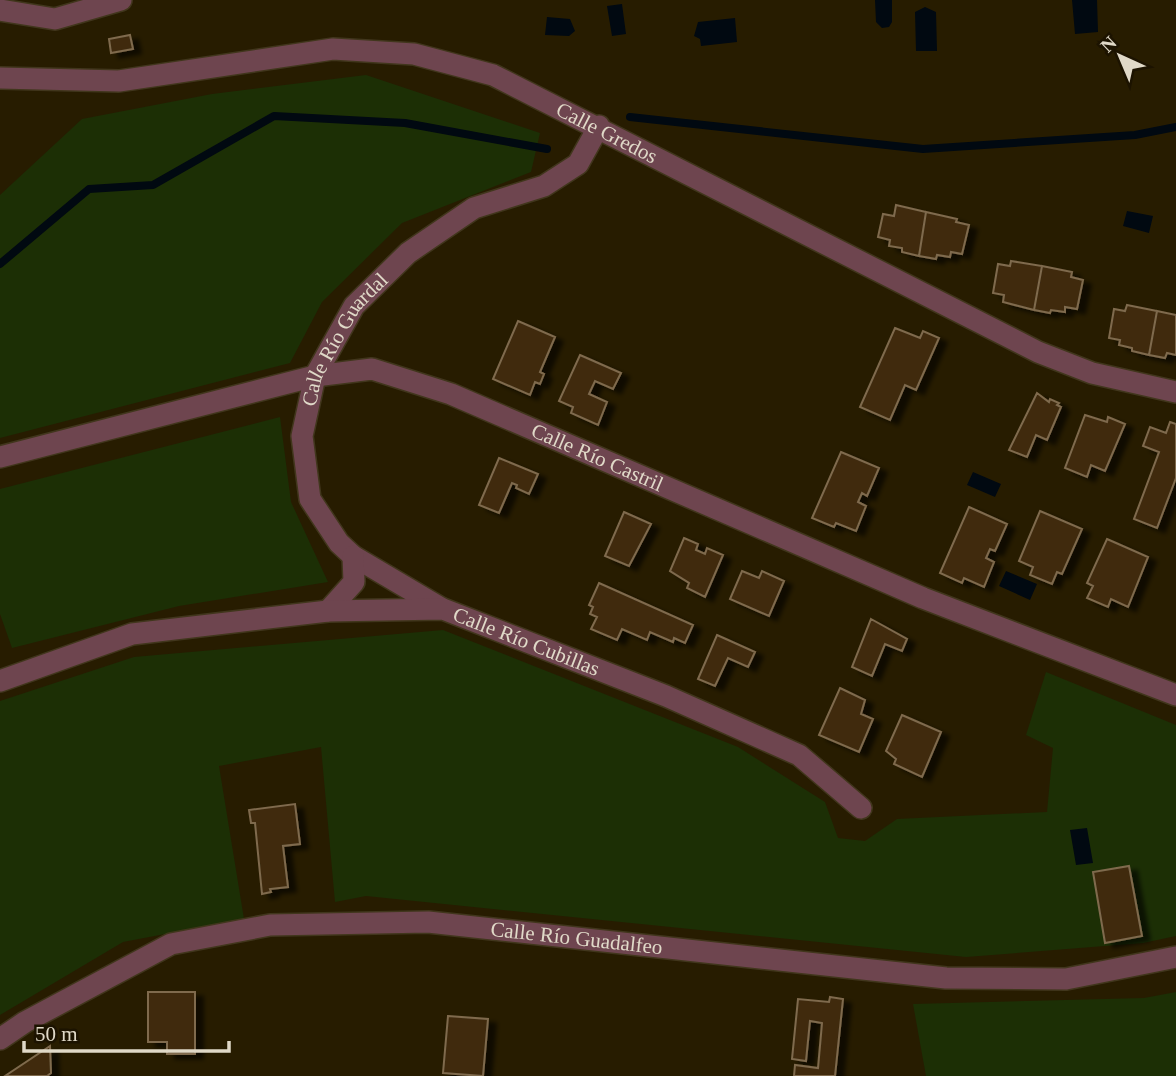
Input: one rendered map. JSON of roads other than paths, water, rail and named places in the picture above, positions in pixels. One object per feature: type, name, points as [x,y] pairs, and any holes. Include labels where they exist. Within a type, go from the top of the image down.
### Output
[{"type":"street","points":[[0,10],[55,19],[121,0]]},
{"type":"street","name":"Calle Gredos","points":[[0,78],[119,81],[333,49],[414,54],[492,75],[599,126],[1038,352],[1092,373],[1176,392]]},
{"type":"street","name":"Calle Río Guardal","points":[[443,609],[353,556],[339,543],[310,499],[302,436],[315,376],[354,306],[408,253],[474,208],[544,186],[578,164],[599,126]]},
{"type":"street","name":"Calle Río Castril","points":[[0,457],[315,376],[372,369],[451,394],[923,598],[1176,695]]},
{"type":"street","points":[[328,611],[354,582],[353,556]]},
{"type":"street","name":"Calle Río Cubillas","points":[[0,681],[132,634],[328,611],[443,609],[666,696],[799,755],[861,807]]},
{"type":"street","name":"Calle Río Guadalfeo","points":[[0,1039],[171,944],[270,925],[428,922],[946,978],[1066,979],[1176,957]]},
{"type":"waterway","points":[[0,264],[89,189],[153,185],[274,116],[405,123],[547,149]]},
{"type":"waterway","points":[[630,117],[923,149],[1135,135],[1176,127]]}]
